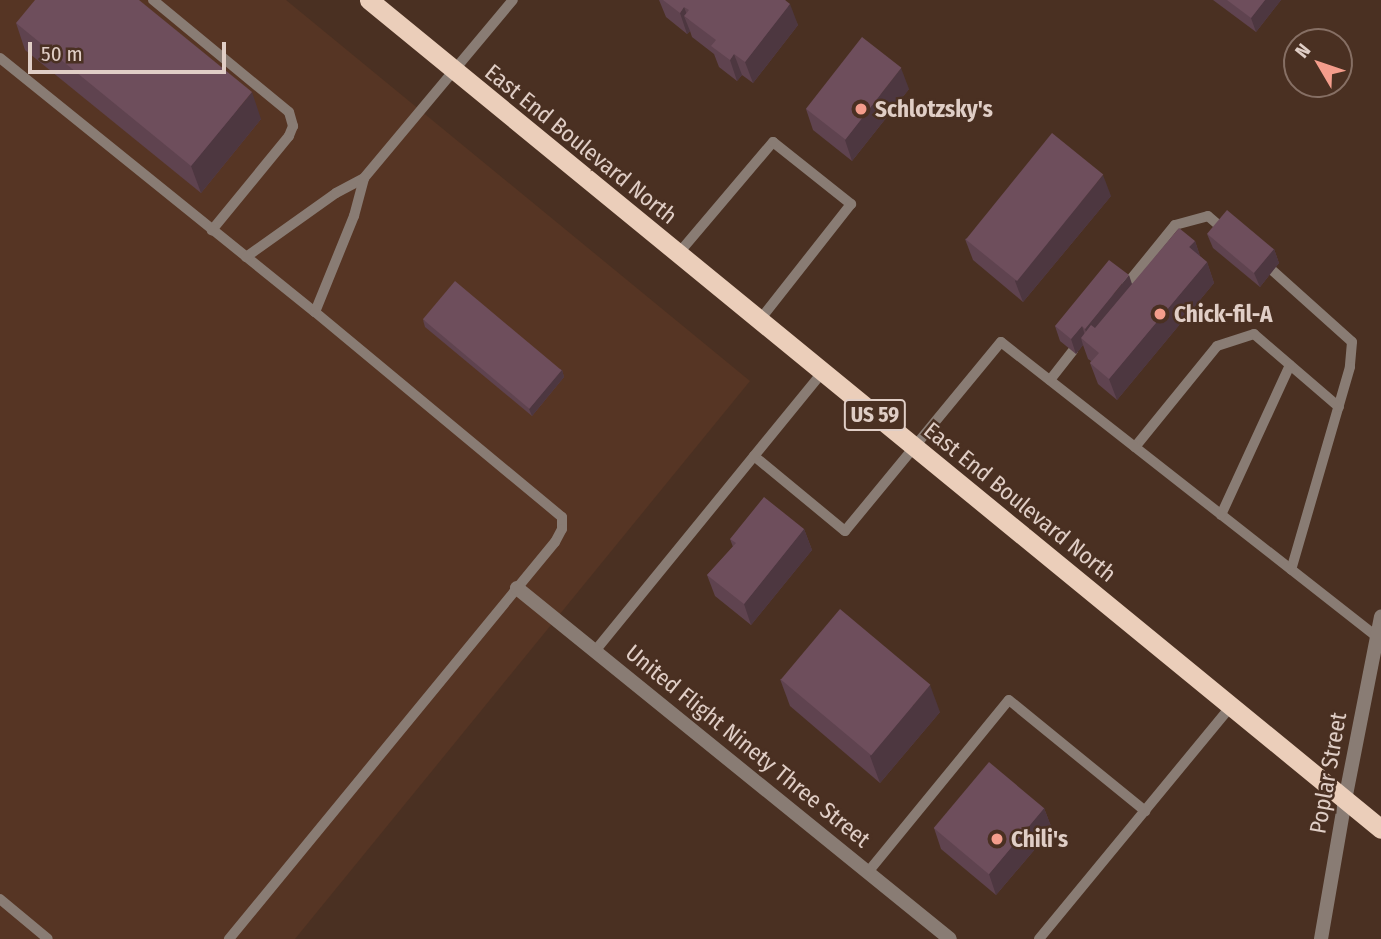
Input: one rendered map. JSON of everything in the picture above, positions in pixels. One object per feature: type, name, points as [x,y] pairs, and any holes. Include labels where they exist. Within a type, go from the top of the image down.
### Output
[{"type":"highway","name":"East End Boulevard North","points":[[369,0],[1381,829]]},
{"type":"street","name":"United Flight Ninety Three Street","points":[[517,588],[950,939]]},
{"type":"street","name":"Poplar Street","points":[[1321,939],[1381,615]]},
{"type":"lane","points":[[153,0],[289,111],[293,126],[289,136],[212,230]]},
{"type":"lane","points":[[246,257],[336,193],[364,178],[513,0]]},
{"type":"lane","points":[[0,58],[315,312],[562,517],[562,529],[555,542],[229,939]]},
{"type":"lane","points":[[678,254],[773,142],[851,204],[759,321]]},
{"type":"lane","points":[[315,312],[354,216],[364,178]]},
{"type":"lane","points":[[1127,284],[1175,225],[1208,216],[1226,231]]},
{"type":"lane","points":[[1273,271],[1352,342],[1350,367],[1291,570]]},
{"type":"lane","points":[[1135,447],[1217,346],[1254,334],[1339,407]]},
{"type":"lane","points":[[754,456],[845,530],[1001,342],[1377,637]]},
{"type":"lane","points":[[1050,380],[1073,351]]},
{"type":"lane","points":[[1221,515],[1290,365]]},
{"type":"lane","points":[[595,651],[822,373]]},
{"type":"lane","points":[[868,872],[1009,700],[1144,811]]},
{"type":"lane","points":[[1039,939],[1231,706]]},
{"type":"lane","points":[[0,899],[48,939]]},
{"type":"shaded area","points":[[0,0],[286,0],[750,381],[295,939],[0,939]]},
{"type":"building","points":[[35,0],[139,0],[252,92],[191,166],[16,23]]},
{"type":"building","points":[[663,0],[785,0],[790,4],[745,62],[734,54],[730,60],[711,46],[716,40],[684,16],[689,10],[684,7],[680,13]]},
{"type":"building","points":[[1227,0],[1265,0],[1251,18]]},
{"type":"building","points":[[862,37],[901,68],[845,139],[806,109]]},
{"type":"building","points":[[1052,133],[1103,175],[1017,281],[966,239]]},
{"type":"building","points":[[1227,210],[1274,249],[1254,273],[1207,234]]},
{"type":"building","points":[[1179,228],[1195,241],[1189,247],[1207,262],[1109,379],[1090,363],[1099,353],[1081,338],[1091,325],[1095,328]]},
{"type":"building","points":[[1109,260],[1129,275],[1085,329],[1082,326],[1071,339],[1055,326]]},
{"type":"building","points":[[455,281],[561,370],[529,409],[423,319]]},
{"type":"building","points":[[764,497],[804,529],[744,604],[707,575],[736,543],[730,539]]},
{"type":"building","points":[[840,609],[930,685],[871,755],[781,679]]},
{"type":"building","name":"Chili's","points":[[989,762],[1044,808],[989,874],[934,828]]},
{"type":"place","name":"Schlotzsky's","points":[[861,109]]},
{"type":"place","name":"Chick-fil-A","points":[[1160,314]]},
{"type":"place","name":"Chili's","points":[[997,839]]}]
